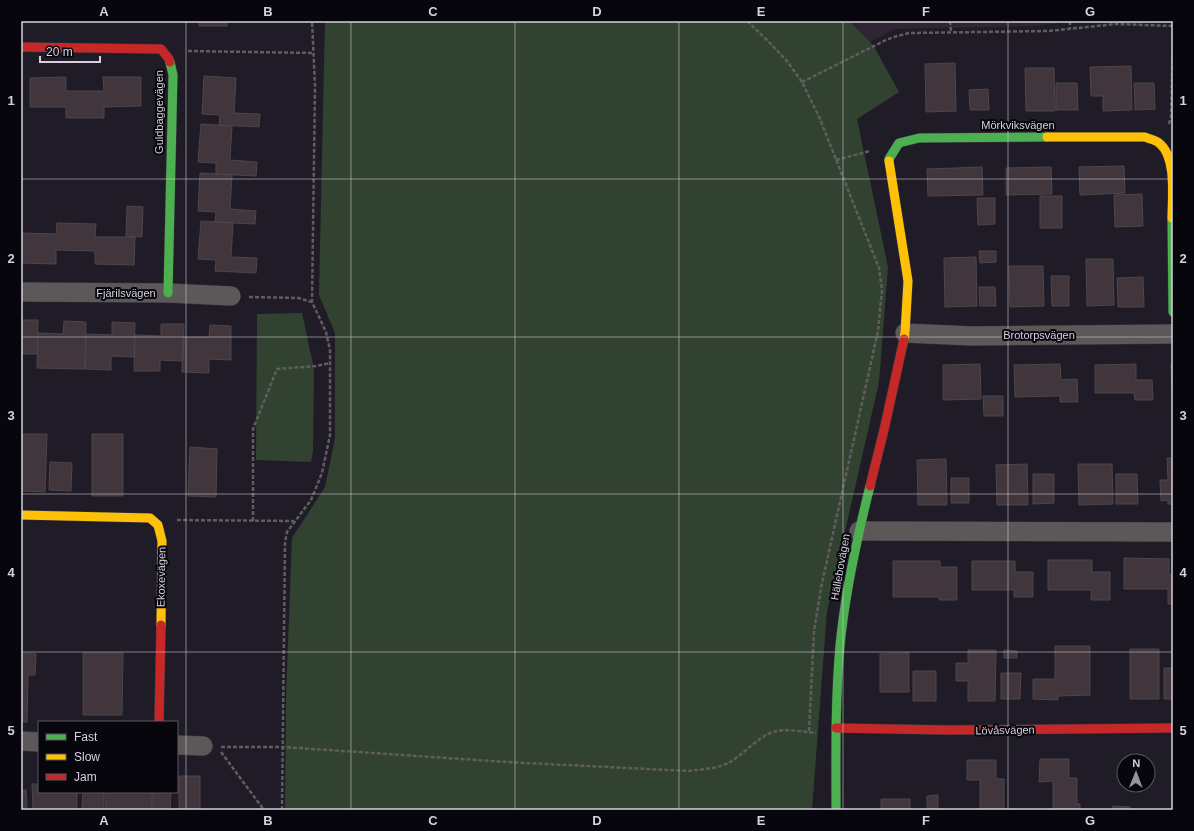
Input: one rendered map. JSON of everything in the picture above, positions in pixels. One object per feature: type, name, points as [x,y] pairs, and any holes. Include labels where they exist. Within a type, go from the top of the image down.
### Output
[{"type":"street","points":[[21,47],[162,50]]},
{"type":"street","name":"Guldbaggevägen","points":[[162,50],[169,59],[173,75],[168,293]]},
{"type":"street","name":"Mörkviksvägen","points":[[893,152],[899,143],[919,138],[1145,137],[1159,142]]},
{"type":"street","points":[[1159,142],[1168,154],[1172,177],[1173,312]]},
{"type":"street","points":[[893,152],[889,158],[908,281],[905,333]]},
{"type":"street","name":"Fjärilsvägen","points":[[21,292],[168,293],[231,296]]},
{"type":"street","name":"Brotorpsvägen","points":[[905,333],[972,336],[1173,334]]},
{"type":"street","name":"Hällebovägen","points":[[836,810],[836,728],[840,646],[847,594],[859,531],[884,430],[905,333]]},
{"type":"street","points":[[21,514],[150,518]]},
{"type":"street","name":"Ekoxevägen","points":[[150,518],[158,525],[162,541],[159,721]]},
{"type":"street","points":[[859,531],[1173,532]]},
{"type":"street","name":"Lövåsvägen","points":[[836,728],[948,730],[1173,728]]},
{"type":"street","points":[[21,741],[38,742]]},
{"type":"street","points":[[178,745],[210,747]]},
{"type":"path","points":[[282,810],[285,542],[287,532],[310,500],[322,473],[330,435],[330,350],[326,332],[312,302],[315,86],[312,21]]},
{"type":"path","points":[[746,21],[787,61],[802,82],[820,119],[879,268],[882,290],[878,331],[822,583],[815,624],[809,732]]},
{"type":"path","points":[[950,21],[951,32]]},
{"type":"path","points":[[1070,21],[1070,28]]},
{"type":"path","points":[[802,82],[886,40],[910,33],[1049,30],[1116,24],[1173,26]]},
{"type":"path","points":[[1159,142],[1166,131],[1171,117],[1173,32]]},
{"type":"path","points":[[162,50],[314,54]]},
{"type":"path","points":[[836,160],[868,151],[881,150],[893,152]]},
{"type":"path","points":[[231,296],[298,298],[312,302]]},
{"type":"path","points":[[253,521],[253,428],[277,369],[316,366],[330,363]]},
{"type":"path","points":[[150,518],[176,520],[295,521]]},
{"type":"path","points":[[210,747],[283,747],[506,762],[689,771],[717,767],[729,763],[763,737],[774,731],[820,733]]},
{"type":"path","points":[[210,747],[264,810]]},
{"type":"shaded area","points":[[849,21],[1077,21],[1036,26],[894,29],[870,42]]},
{"type":"green space","points":[[325,21],[849,21],[873,45],[899,92],[857,119],[888,267],[879,382],[827,611],[812,810],[285,810],[286,697],[292,538],[325,487],[335,438],[335,333],[319,295]]},
{"type":"green space","points":[[302,313],[314,369],[313,451],[311,462],[256,460],[257,314]]},
{"type":"building","points":[[199,21],[227,21],[227,26],[199,26]]},
{"type":"building","points":[[955,63],[956,111],[926,112],[925,64]]},
{"type":"building","points":[[1131,66],[1132,110],[1103,111],[1103,96],[1091,96],[1090,67]]},
{"type":"building","points":[[1025,68],[1054,68],[1055,111],[1026,111]]},
{"type":"building","points":[[204,76],[236,78],[234,113],[260,114],[259,127],[219,125],[220,115],[202,114]]},
{"type":"building","points":[[66,77],[66,91],[104,91],[103,77],[141,77],[141,106],[104,107],[104,118],[66,118],[66,107],[30,107],[30,78]]},
{"type":"building","points":[[1056,83],[1077,83],[1078,110],[1056,110]]},
{"type":"building","points":[[1134,83],[1154,83],[1155,109],[1135,110]]},
{"type":"building","points":[[988,89],[989,110],[970,110],[969,90]]},
{"type":"building","points":[[201,124],[232,126],[230,160],[257,162],[256,176],[216,174],[216,163],[198,162]]},
{"type":"building","points":[[1124,166],[1125,193],[1080,195],[1079,167]]},
{"type":"building","points":[[982,167],[983,195],[928,196],[927,169]]},
{"type":"building","points":[[1051,167],[1052,194],[1006,195],[1006,168]]},
{"type":"building","points":[[200,173],[232,175],[230,209],[256,211],[255,224],[215,222],[216,212],[198,211]]},
{"type":"building","points":[[1142,194],[1143,226],[1115,227],[1114,195]]},
{"type":"building","points":[[1040,196],[1062,196],[1062,228],[1040,228]]},
{"type":"building","points":[[977,198],[995,198],[995,224],[978,225]]},
{"type":"building","points":[[127,206],[143,207],[142,237],[126,236]]},
{"type":"building","points":[[201,221],[233,223],[231,257],[257,258],[256,273],[215,271],[216,260],[198,259]]},
{"type":"building","points":[[57,223],[96,224],[95,237],[135,237],[134,265],[95,264],[95,251],[56,250],[56,264],[21,263],[21,233],[56,234]]},
{"type":"building","points":[[979,251],[996,251],[996,262],[980,263]]},
{"type":"building","points":[[976,257],[977,306],[945,307],[944,258]]},
{"type":"building","points":[[1086,259],[1113,259],[1114,305],[1087,306]]},
{"type":"building","points":[[1009,266],[1043,266],[1044,306],[1010,307]]},
{"type":"building","points":[[1051,276],[1069,276],[1069,306],[1052,306]]},
{"type":"building","points":[[1143,277],[1144,307],[1118,307],[1117,278]]},
{"type":"building","points":[[979,287],[995,287],[996,306],[980,306]]},
{"type":"building","points":[[21,320],[38,320],[37,354],[21,354]]},
{"type":"building","points":[[64,321],[86,322],[85,369],[37,368],[38,333],[63,334]]},
{"type":"building","points":[[112,322],[135,323],[134,357],[111,356],[111,370],[85,369],[86,334],[112,335]]},
{"type":"building","points":[[161,324],[184,324],[183,361],[160,360],[160,371],[134,371],[135,335],[161,336]]},
{"type":"building","points":[[210,325],[231,326],[231,360],[209,359],[209,373],[182,372],[183,337],[209,337]]},
{"type":"building","points":[[1171,363],[1173,363],[1173,394],[1172,394]]},
{"type":"building","points":[[980,364],[981,399],[943,400],[943,365]]},
{"type":"building","points":[[1060,364],[1061,380],[1077,379],[1078,402],[1060,402],[1060,396],[1015,397],[1014,365]]},
{"type":"building","points":[[1136,364],[1136,380],[1152,380],[1153,400],[1135,400],[1134,393],[1095,393],[1095,365]]},
{"type":"building","points":[[983,396],[1003,396],[1003,416],[984,416]]},
{"type":"building","points":[[21,434],[47,434],[45,492],[21,491]]},
{"type":"building","points":[[92,434],[123,434],[123,496],[92,496]]},
{"type":"building","points":[[190,447],[217,449],[216,497],[188,496]]},
{"type":"building","points":[[1167,458],[1173,458],[1173,504],[1168,504],[1168,500],[1161,501],[1160,480],[1168,480]]},
{"type":"building","points":[[946,459],[947,505],[918,505],[917,460]]},
{"type":"building","points":[[50,462],[72,463],[71,491],[49,490]]},
{"type":"building","points":[[1027,464],[1028,505],[997,505],[996,465]]},
{"type":"building","points":[[1078,464],[1112,464],[1113,504],[1079,505]]},
{"type":"building","points":[[1033,474],[1054,474],[1054,503],[1033,504]]},
{"type":"building","points":[[1116,474],[1137,474],[1138,504],[1116,504]]},
{"type":"building","points":[[951,478],[969,478],[969,503],[951,503]]},
{"type":"building","points":[[1124,558],[1169,559],[1169,575],[1173,575],[1173,604],[1168,604],[1168,589],[1124,589]]},
{"type":"building","points":[[1048,560],[1092,560],[1092,572],[1110,572],[1110,600],[1091,600],[1091,590],[1048,590]]},
{"type":"building","points":[[893,561],[940,561],[940,567],[957,567],[957,600],[939,600],[939,597],[893,597]]},
{"type":"building","points":[[972,561],[1015,561],[1015,572],[1033,572],[1033,597],[1014,597],[1014,590],[972,590]]},
{"type":"building","points":[[1055,646],[1090,646],[1090,695],[1058,696],[1058,700],[1033,699],[1033,679],[1055,679]]},
{"type":"building","points":[[1130,649],[1159,649],[1159,699],[1130,699]]},
{"type":"building","points":[[968,650],[996,650],[995,701],[968,701],[968,681],[956,681],[956,663],[968,663]]},
{"type":"building","points":[[1004,650],[1017,651],[1017,658],[1004,658]]},
{"type":"building","points":[[21,653],[36,654],[35,675],[28,675],[27,722],[21,722]]},
{"type":"building","points":[[83,653],[123,653],[122,715],[83,715]]},
{"type":"building","points":[[909,653],[909,692],[880,692],[880,654]]},
{"type":"building","points":[[1164,668],[1173,668],[1173,699],[1164,699]]},
{"type":"building","points":[[913,671],[936,671],[936,701],[913,701]]},
{"type":"building","points":[[1001,673],[1021,673],[1020,699],[1001,699]]},
{"type":"building","points":[[1040,759],[1069,759],[1069,778],[1077,778],[1077,804],[1080,804],[1080,810],[1053,810],[1053,781],[1039,782]]},
{"type":"building","points":[[967,760],[996,760],[996,779],[1004,779],[1004,810],[980,810],[980,780],[967,780]]},
{"type":"building","points":[[179,776],[200,776],[200,810],[179,810]]},
{"type":"building","points":[[32,784],[38,784],[38,793],[77,793],[77,810],[33,810]]},
{"type":"building","points":[[21,790],[26,790],[27,810],[21,810]]},
{"type":"building","points":[[83,793],[104,793],[103,810],[82,808]]},
{"type":"building","points":[[105,793],[152,793],[152,810],[105,810]]},
{"type":"building","points":[[153,793],[171,793],[170,810],[153,810]]},
{"type":"building","points":[[938,795],[938,809],[927,809],[927,796]]},
{"type":"building","points":[[881,799],[910,799],[910,810],[881,810]]},
{"type":"building","points":[[1113,806],[1130,807],[1130,810],[1112,810]]},
{"type":"traffic: fast","points":[[168,293],[173,75],[170,62]]},
{"type":"traffic: fast","points":[[889,161],[899,143],[919,138],[1047,137]]},
{"type":"traffic: fast","points":[[1172,218],[1173,312]]},
{"type":"traffic: fast","points":[[836,810],[836,749],[840,646],[852,565],[870,486]]},
{"type":"traffic: slow","points":[[1047,137],[1145,137],[1158,142],[1165,149],[1171,168],[1173,189],[1172,218]]},
{"type":"traffic: slow","points":[[889,161],[908,281],[904,339]]},
{"type":"traffic: slow","points":[[21,515],[150,518],[158,525],[162,541],[161,625]]},
{"type":"traffic: jam","points":[[21,47],[161,49],[170,62]]},
{"type":"traffic: jam","points":[[870,486],[904,339]]},
{"type":"traffic: jam","points":[[159,721],[161,625]]},
{"type":"traffic: jam","points":[[836,728],[948,730],[1173,728]]}]
